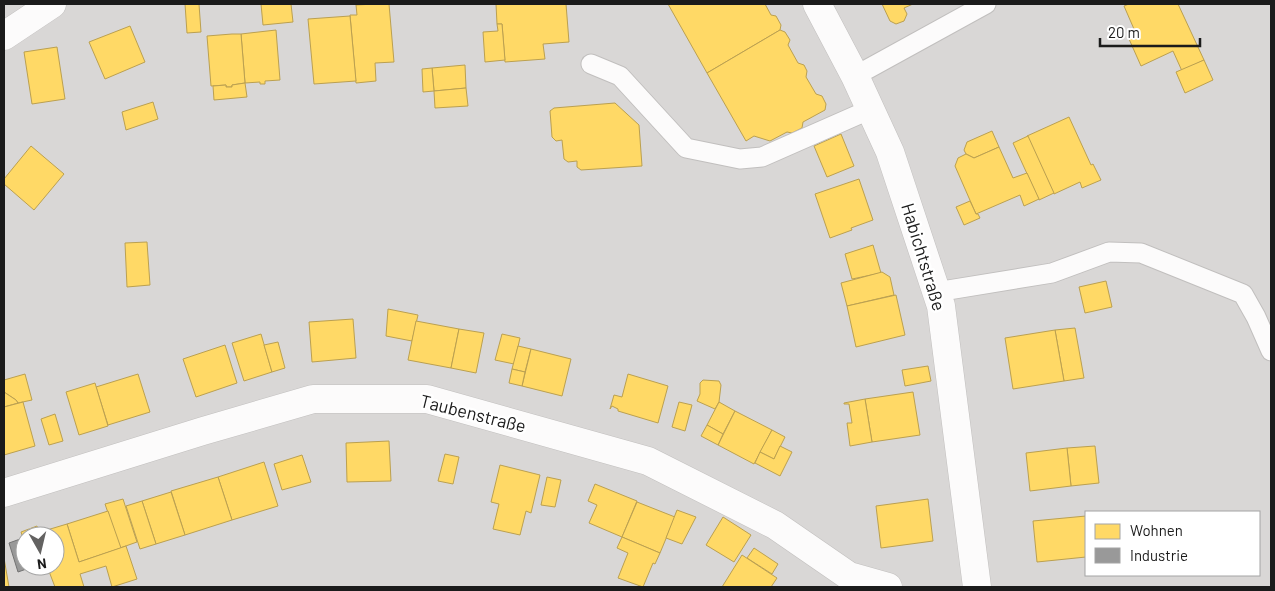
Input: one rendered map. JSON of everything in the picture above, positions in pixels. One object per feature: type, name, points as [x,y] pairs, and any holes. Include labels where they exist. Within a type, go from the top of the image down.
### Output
[{"type":"street","points":[[4,36],[52,4]]},
{"type":"street","name":"Habichtstraße","points":[[817,4],[855,76],[890,152],[941,306],[977,587]]},
{"type":"street","name":"Taubenstraße","points":[[4,493],[313,399],[427,399],[648,461],[775,525],[849,576],[888,587]]},
{"type":"lane","points":[[855,76],[986,4]]},
{"type":"lane","points":[[591,64],[620,76],[686,148],[740,159],[762,157],[871,109]]},
{"type":"lane","points":[[936,292],[1052,272],[1109,252],[1141,253],[1243,294],[1271,350]]},
{"type":"shaded area","points":[[4,4],[1271,4],[1271,587],[4,587]]},
{"type":"building: Wohnen","points":[[185,4],[199,4],[201,32],[187,33]]},
{"type":"building: Wohnen","points":[[261,4],[291,4],[293,22],[263,25]]},
{"type":"building: Wohnen","points":[[389,4],[394,62],[375,63],[376,81],[356,83],[350,15],[357,15],[356,5]]},
{"type":"building: Wohnen","points":[[496,4],[566,4],[569,42],[543,44],[545,59],[505,62],[502,24],[497,24]]},
{"type":"building: Wohnen","points":[[668,4],[765,4],[771,15],[776,16],[781,25],[780,30],[707,73]]},
{"type":"building: Wohnen","points":[[882,4],[913,4],[904,8],[907,14],[904,21],[896,24],[890,21]]},
{"type":"building: Wohnen","points":[[1129,4],[1178,4],[1204,60],[1182,71],[1173,51],[1141,66],[1129,39],[1137,36],[1124,6]]},
{"type":"building: Wohnen","points":[[350,16],[356,81],[314,84],[308,19]]},
{"type":"building: Wohnen","points":[[497,24],[502,24],[505,60],[485,62],[483,32],[498,31]]},
{"type":"building: Wohnen","points":[[130,26],[145,62],[105,79],[89,42]]},
{"type":"building: Wohnen","points":[[276,30],[280,80],[265,81],[265,84],[260,84],[260,82],[245,83],[241,34]]},
{"type":"building: Wohnen","points":[[780,30],[785,32],[790,40],[788,45],[798,63],[804,65],[807,71],[806,77],[816,94],[822,96],[826,104],[825,110],[803,122],[802,128],[792,133],[787,132],[770,141],[754,136],[746,141],[707,73]]},
{"type":"building: Wohnen","points":[[241,34],[245,83],[232,85],[232,87],[226,87],[226,85],[211,86],[207,36]]},
{"type":"building: Wohnen","points":[[57,47],[65,99],[32,104],[24,52]]},
{"type":"building: Wohnen","points":[[1204,60],[1213,80],[1185,93],[1176,72]]},
{"type":"building: Wohnen","points":[[465,65],[466,88],[434,91],[432,68]]},
{"type":"building: Wohnen","points":[[432,68],[434,91],[423,92],[422,69]]},
{"type":"building: Wohnen","points":[[245,83],[247,97],[214,100],[213,86],[226,85],[226,87],[232,87],[232,85]]},
{"type":"building: Wohnen","points":[[466,88],[468,106],[435,108],[434,91]]},
{"type":"building: Wohnen","points":[[153,102],[158,119],[126,130],[122,112]]},
{"type":"building: Wohnen","points":[[615,103],[639,125],[642,166],[581,170],[577,167],[577,161],[568,162],[564,159],[562,140],[556,141],[552,137],[550,111],[554,108]]},
{"type":"building: Wohnen","points":[[1069,117],[1091,165],[1093,164],[1101,180],[1082,188],[1080,182],[1054,194],[1027,136]]},
{"type":"building: Wohnen","points":[[992,131],[999,147],[974,158],[966,154],[964,150],[967,142]]},
{"type":"building: Wohnen","points":[[841,134],[854,166],[827,177],[814,146]]},
{"type":"building: Wohnen","points":[[1028,136],[1054,193],[1039,200],[1013,143]]},
{"type":"building: Wohnen","points":[[31,146],[64,174],[34,210],[4,184],[4,179]]},
{"type":"building: Wohnen","points":[[999,147],[1013,178],[1027,173],[1039,199],[1024,206],[1020,195],[976,214],[955,166],[958,158],[966,154],[974,158]]},
{"type":"building: Wohnen","points":[[859,179],[873,220],[830,238],[815,194]]},
{"type":"building: Wohnen","points":[[970,201],[980,218],[964,225],[956,207]]},
{"type":"building: Wohnen","points":[[147,242],[150,285],[127,287],[125,243]]},
{"type":"building: Wohnen","points":[[873,245],[881,273],[852,279],[845,254]]},
{"type":"building: Wohnen","points":[[882,272],[890,277],[894,295],[847,306],[841,283]]},
{"type":"building: Wohnen","points":[[1106,281],[1112,307],[1085,313],[1079,287]]},
{"type":"building: Wohnen","points":[[896,295],[905,335],[856,347],[847,306]]},
{"type":"building: Wohnen","points":[[388,309],[418,315],[412,341],[386,336]]},
{"type":"building: Wohnen","points":[[353,319],[356,358],[312,362],[309,322]]},
{"type":"building: Wohnen","points":[[416,321],[459,329],[451,368],[408,360]]},
{"type":"building: Wohnen","points":[[1075,328],[1084,378],[1064,381],[1055,330]]},
{"type":"building: Wohnen","points":[[459,329],[484,333],[476,373],[451,368]]},
{"type":"building: Wohnen","points":[[1055,330],[1064,381],[1013,389],[1005,338]]},
{"type":"building: Wohnen","points":[[261,334],[272,372],[244,381],[232,343]]},
{"type":"building: Wohnen","points":[[502,334],[520,338],[514,364],[495,360]]},
{"type":"building: Wohnen","points":[[278,342],[285,368],[272,372],[264,345]]},
{"type":"building: Wohnen","points":[[225,345],[237,383],[196,397],[183,359]]},
{"type":"building: Wohnen","points":[[518,346],[531,349],[525,372],[512,369]]},
{"type":"building: Wohnen","points":[[531,349],[571,359],[562,396],[522,386]]},
{"type":"building: Wohnen","points":[[928,366],[931,381],[905,386],[902,370]]},
{"type":"building: Wohnen","points":[[512,369],[525,372],[522,386],[509,383]]},
{"type":"building: Wohnen","points":[[25,374],[32,400],[18,403],[4,392],[4,380]]},
{"type":"building: Wohnen","points":[[138,374],[150,412],[108,425],[96,387]]},
{"type":"building: Wohnen","points":[[628,374],[668,386],[658,423],[618,411],[618,409],[612,406],[610,409],[614,395],[622,397]]},
{"type":"building: Wohnen","points":[[703,380],[719,381],[721,385],[719,402],[715,409],[697,401],[700,394],[700,383]]},
{"type":"building: Wohnen","points":[[95,383],[108,426],[79,435],[66,392]]},
{"type":"building: Wohnen","points":[[4,392],[16,400],[18,403],[4,407]]},
{"type":"building: Wohnen","points":[[913,392],[920,435],[872,442],[865,399]]},
{"type":"building: Wohnen","points":[[865,399],[872,442],[850,446],[847,423],[852,423],[849,404],[844,403]]},
{"type":"building: Wohnen","points":[[23,402],[35,446],[4,455],[4,407]]},
{"type":"building: Wohnen","points":[[679,402],[692,405],[685,431],[672,427]]},
{"type":"building: Wohnen","points":[[719,402],[735,411],[723,434],[707,425]]},
{"type":"building: Wohnen","points":[[735,411],[772,430],[754,464],[718,445]]},
{"type":"building: Wohnen","points":[[55,414],[63,441],[49,445],[41,419]]},
{"type":"building: Wohnen","points":[[707,425],[723,434],[718,445],[701,436]]},
{"type":"building: Wohnen","points":[[772,430],[785,437],[774,459],[760,452]]},
{"type":"building: Wohnen","points":[[389,441],[391,481],[347,482],[346,443]]},
{"type":"building: Wohnen","points":[[780,446],[792,452],[780,476],[755,463],[760,452],[774,459]]},
{"type":"building: Wohnen","points":[[1095,446],[1099,483],[1071,486],[1067,448]]},
{"type":"building: Wohnen","points":[[1067,448],[1071,486],[1030,491],[1026,453]]},
{"type":"building: Wohnen","points":[[445,454],[459,457],[453,484],[438,481]]},
{"type":"building: Wohnen","points":[[302,455],[311,482],[282,490],[274,464]]},
{"type":"building: Wohnen","points":[[264,462],[278,506],[232,520],[218,477]]},
{"type":"building: Wohnen","points":[[500,465],[540,475],[531,513],[526,511],[520,535],[493,529],[499,504],[491,502]]},
{"type":"building: Wohnen","points":[[218,477],[232,520],[185,535],[171,491]]},
{"type":"building: Wohnen","points":[[547,477],[561,480],[555,507],[541,505]]},
{"type":"building: Wohnen","points":[[595,484],[637,501],[622,537],[589,523],[597,505],[588,501]]},
{"type":"building: Wohnen","points":[[171,492],[185,535],[156,544],[142,501]]},
{"type":"building: Wohnen","points":[[123,499],[137,542],[120,548],[105,504]]},
{"type":"building: Wohnen","points":[[928,499],[933,541],[881,548],[876,506]]},
{"type":"building: Wohnen","points":[[142,501],[156,544],[140,549],[126,506]]},
{"type":"building: Wohnen","points":[[637,502],[675,517],[660,553],[622,537]]},
{"type":"building: Wohnen","points":[[677,510],[696,517],[682,544],[666,538]]},
{"type":"building: Wohnen","points":[[108,511],[121,548],[79,562],[67,524]]},
{"type":"building: Wohnen","points":[[1085,516],[1085,557],[1037,562],[1033,521]]},
{"type":"building: Wohnen","points":[[723,517],[751,535],[734,562],[706,545]]},
{"type":"building: Wohnen","points":[[67,524],[79,562],[126,546],[137,579],[112,587],[106,566],[80,574],[84,587],[55,587],[51,576],[65,576],[65,526],[60,526]]},
{"type":"building: Wohnen","points":[[622,537],[660,553],[655,564],[653,563],[643,587],[618,578],[628,553],[617,548]]},
{"type":"building: Wohnen","points":[[754,548],[778,564],[772,574],[747,558]]},
{"type":"building: Wohnen","points":[[742,555],[777,578],[771,587],[722,587]]},
{"type":"building: Wohnen","points":[[4,558],[9,587],[4,587]]},
{"type":"building: Industrie","points":[[15,541],[15,562],[9,543]]}]
